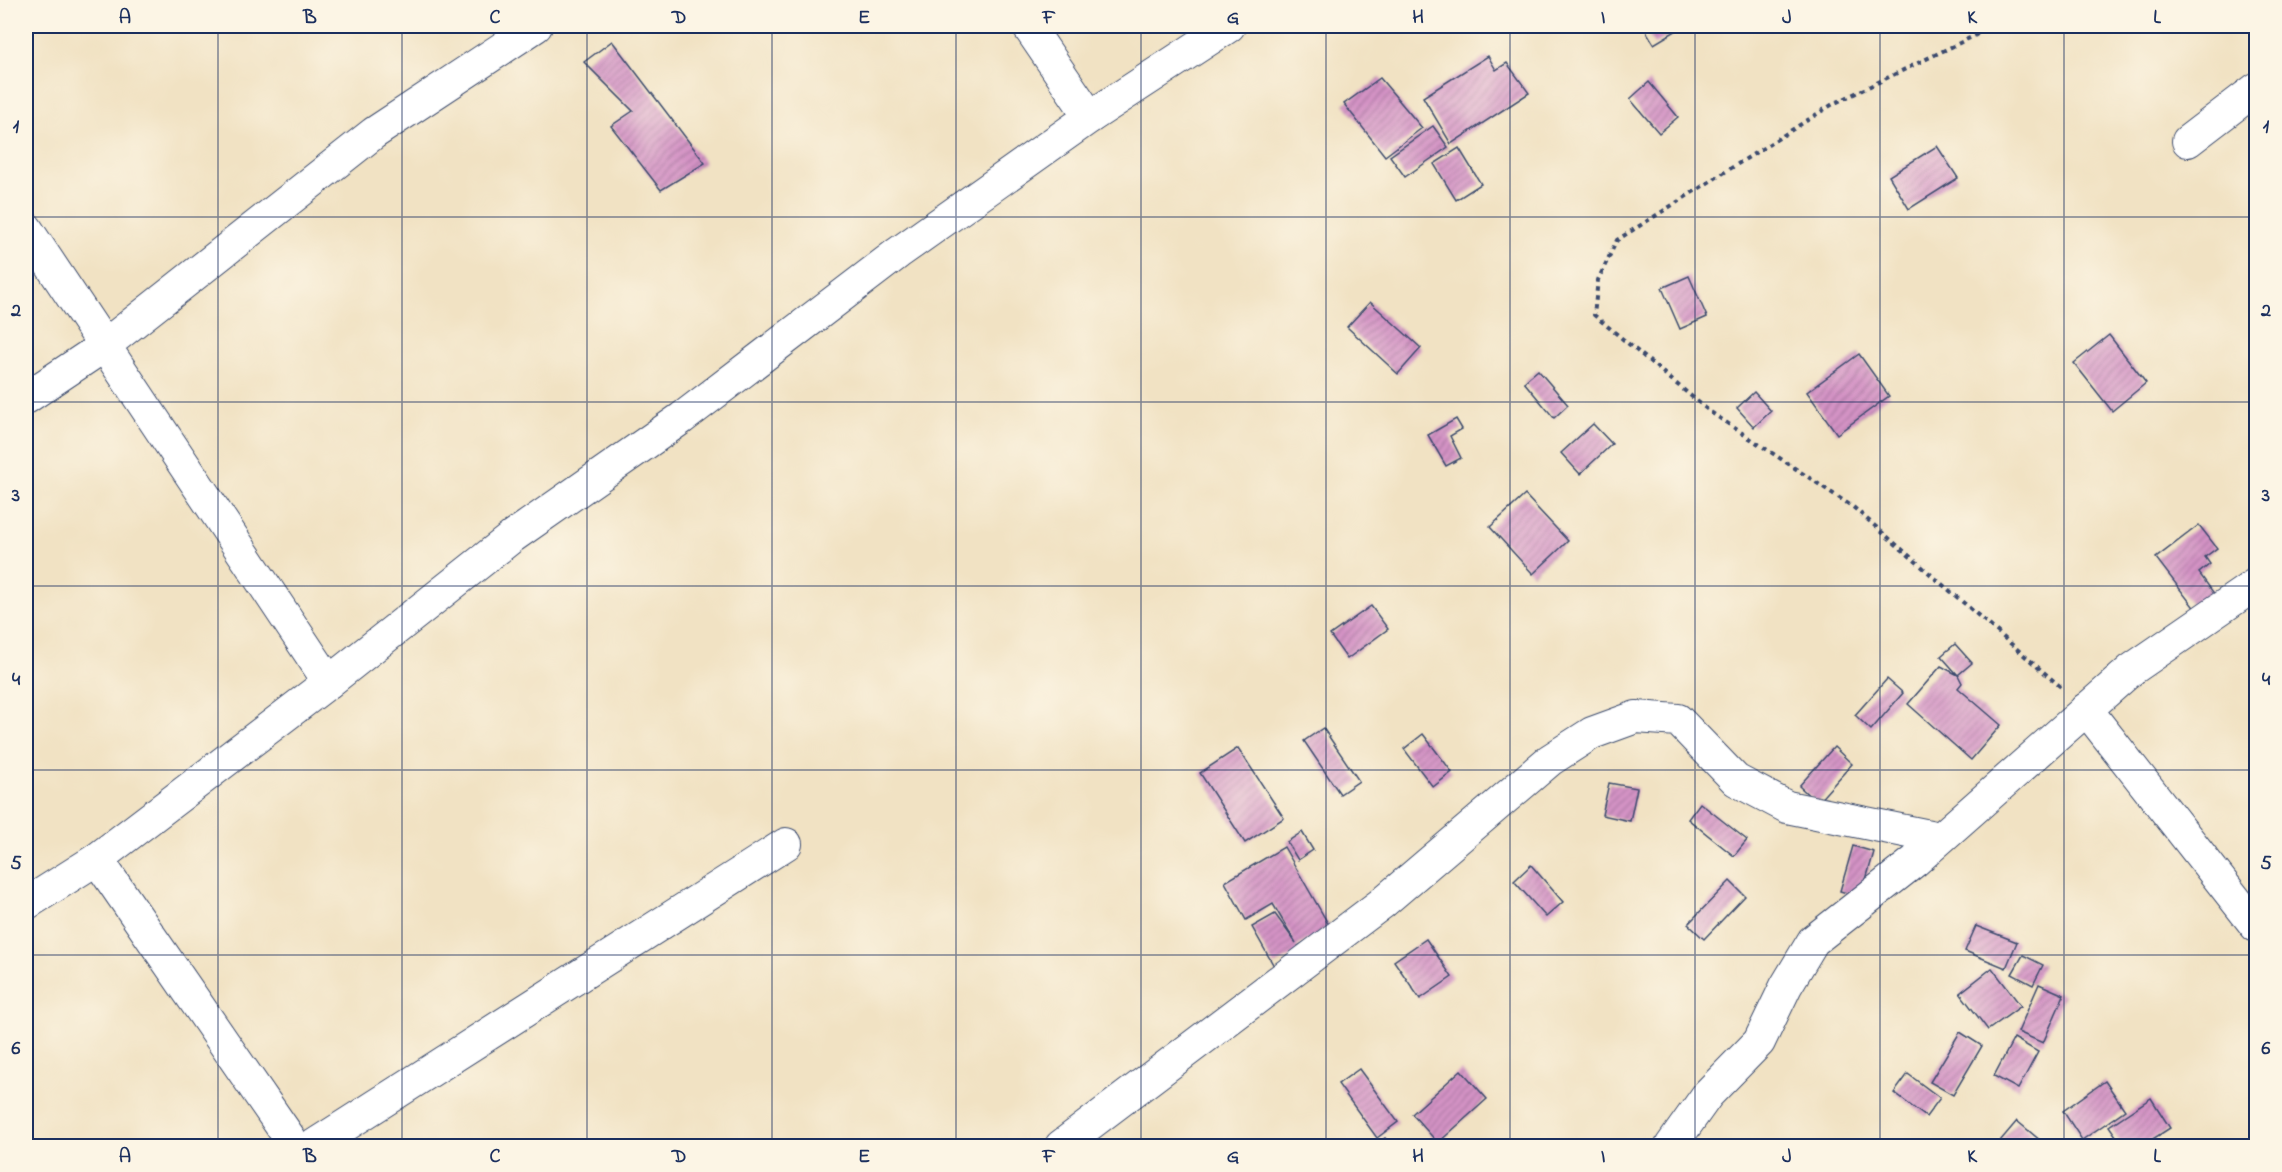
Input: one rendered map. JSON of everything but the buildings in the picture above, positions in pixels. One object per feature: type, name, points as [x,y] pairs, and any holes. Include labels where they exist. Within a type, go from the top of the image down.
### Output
[{"type":"street","points":[[26,398],[104,346],[374,133],[536,26]]},
{"type":"street","points":[[1028,26],[1090,117]]},
{"type":"street","points":[[26,904],[97,860],[329,682],[512,537],[682,418],[898,253],[1090,117],[1229,26]]},
{"type":"street","points":[[2188,141],[2256,89]]},
{"type":"street","points":[[26,228],[329,682]]},
{"type":"street","points":[[1671,1146],[1708,1094],[1759,1042],[1786,986],[1813,941],[1915,861],[2131,670],[2256,584]]},
{"type":"street","points":[[2086,709],[2256,926]]},
{"type":"street","points":[[1061,1146],[1381,904],[1550,760],[1592,733],[1636,717],[1678,720],[1736,780],[1787,807],[1939,838]]},
{"type":"street","points":[[313,1146],[786,844]]},
{"type":"street","points":[[97,860],[296,1146]]},
{"type":"path","points":[[1983,26],[1976,35],[1833,104],[1617,240],[1598,280],[1594,315],[1710,411],[1853,507],[2086,709]]}]
